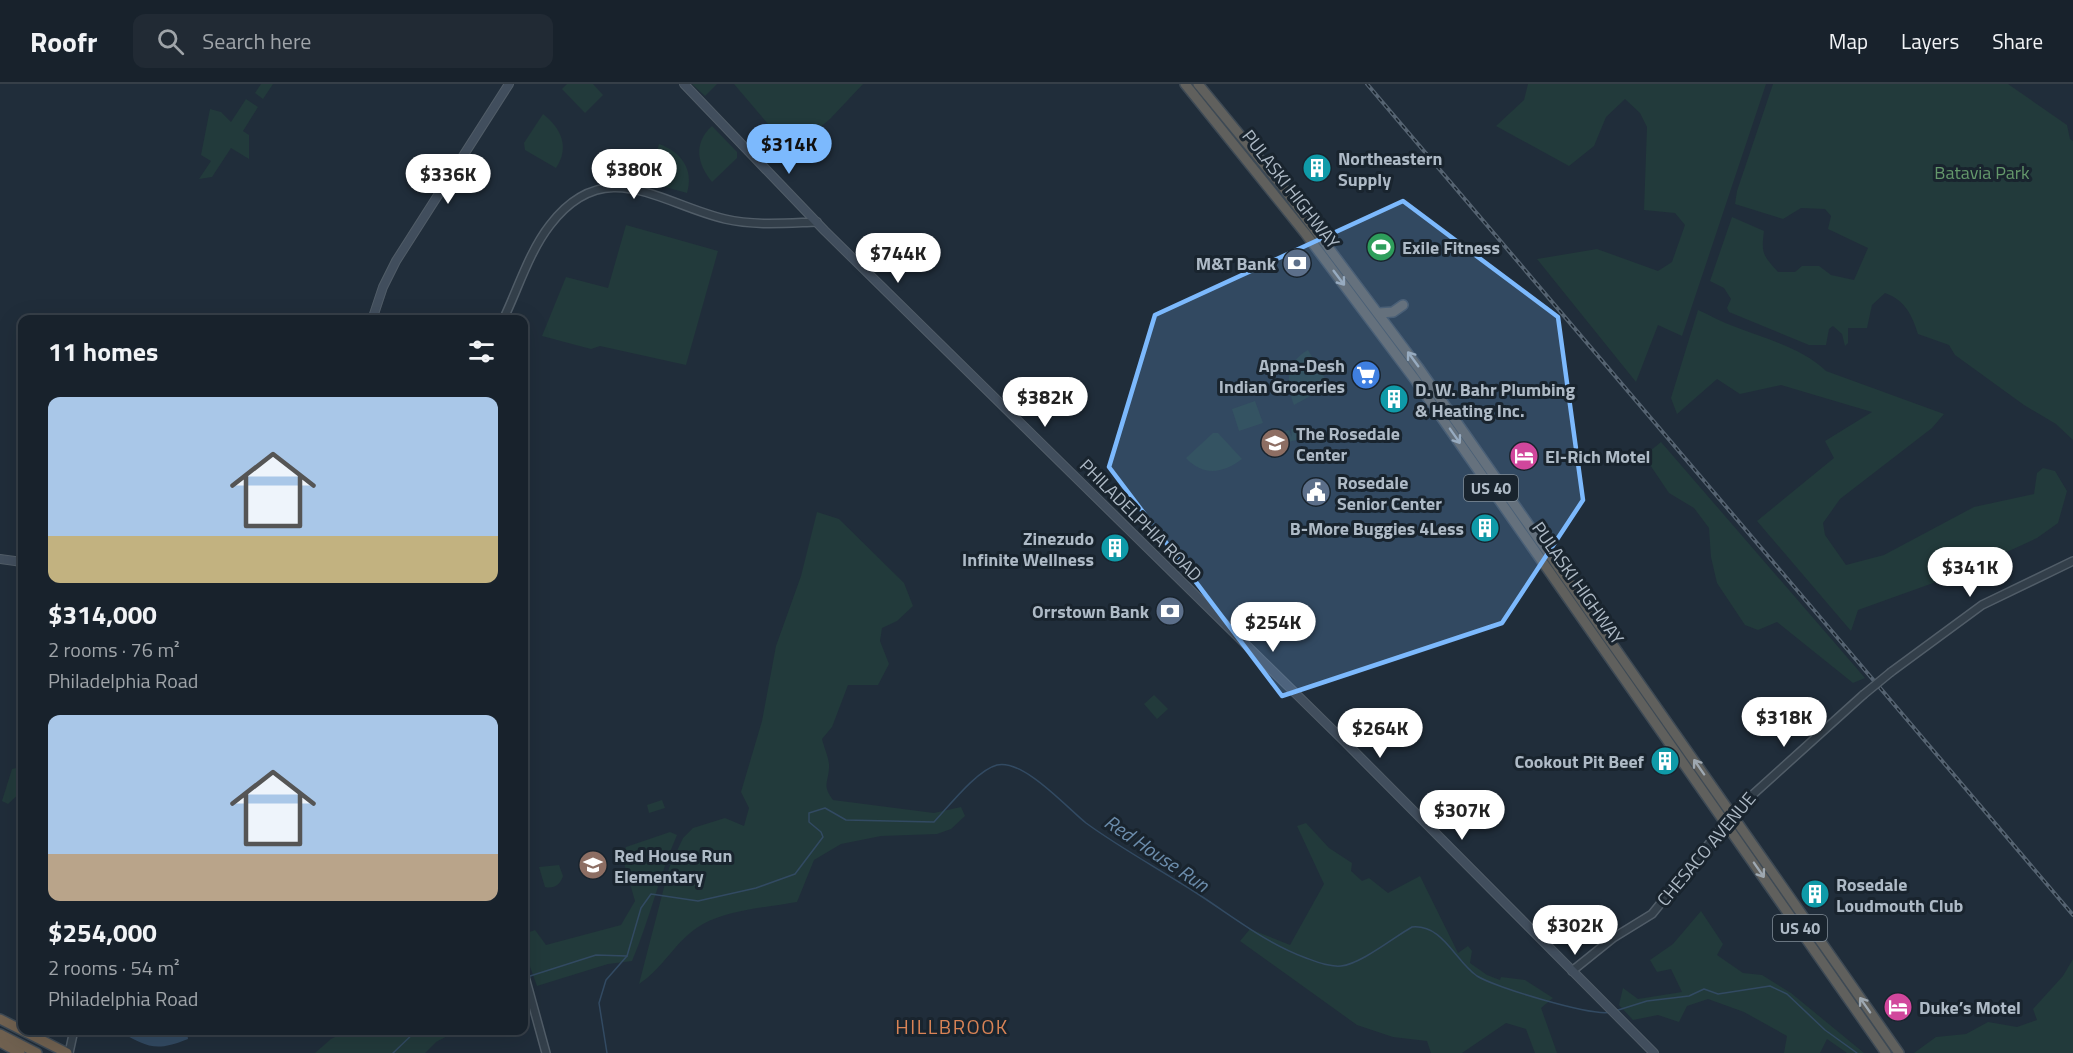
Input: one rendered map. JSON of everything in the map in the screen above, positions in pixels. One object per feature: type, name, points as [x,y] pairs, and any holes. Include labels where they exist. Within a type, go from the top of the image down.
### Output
[{"type":"highway","name":"PULASKI HIGHWAY","points":[[1185,84],[1288,211],[1392,348],[1728,819],[1899,1053]]},
{"type":"highway","name":"PULASKI HIGHWAY","points":[[1198,84],[1282,186],[1379,313],[1728,819],[1886,1053]]},
{"type":"highway","points":[[1379,313],[1393,312],[1403,305]]},
{"type":"highway","points":[[0,1019],[18,1028]]},
{"type":"highway","points":[[0,1034],[37,1053]]},
{"type":"highway","points":[[32,1035],[68,1053]]},
{"type":"highway","points":[[0,1042],[20,1053]]},
{"type":"main road","points":[[374,315],[383,287],[396,261],[509,84]]},
{"type":"main road","name":"PHILADELPHIA ROAD","points":[[684,84],[817,222],[1338,735],[1654,1053]]},
{"type":"main road","points":[[0,560],[18,562]]},
{"type":"street","points":[[505,315],[547,228],[566,208],[588,194],[630,187],[651,192],[733,221],[817,222]]},
{"type":"street","name":"CHESACO AVENUE","points":[[1572,971],[1613,938],[1652,914],[1728,819],[1891,672],[1982,605],[2073,561]]},
{"type":"street","points":[[528,989],[546,1053]]},
{"type":"street","points":[[68,1053],[73,1035]]},
{"type":"highlighted area","points":[[1403,201],[1558,317],[1583,500],[1502,623],[1282,696],[1109,467],[1155,315]]},
{"type":"green space","points":[[261,84],[273,84],[263,99],[255,93]]},
{"type":"green space","points":[[567,84],[593,84],[603,95],[585,113],[562,89]]},
{"type":"green space","points":[[692,84],[717,84],[705,96]]},
{"type":"green space","points":[[734,84],[863,84],[830,119],[791,151]]},
{"type":"green space","points":[[1528,84],[1766,84],[1682,336],[1658,325],[1636,382],[1537,259],[1597,249],[1658,271],[1672,262],[1685,225],[1675,213],[1644,210],[1647,127],[1640,113],[1625,99],[1606,117],[1594,146],[1569,166],[1496,126],[1524,100]]},
{"type":"green space","name":"Batavia Park","points":[[1773,84],[2008,84],[2067,125],[2070,139],[2073,141],[2073,440],[2056,424],[2024,405],[1955,355],[1949,345],[1918,334],[1903,304],[1885,293],[1872,305],[1867,328],[1848,328],[1848,343],[1845,346],[1842,334],[1833,326],[1829,329],[1826,345],[1809,345],[1729,312],[1727,308],[1731,299],[1724,288],[1710,281],[1732,217],[1764,231],[1764,254],[1778,272],[1795,272],[1802,266],[1819,266],[1831,275],[1854,280],[1868,248],[1828,229],[1831,216],[1825,209],[1801,208],[1783,219],[1735,204],[1737,191]]},
{"type":"green space","points":[[246,99],[258,107],[243,131],[249,135],[249,159],[231,148],[212,177],[199,179],[211,161],[201,155],[210,109],[221,112],[231,122]]},
{"type":"green space","points":[[543,114],[555,125],[562,138],[562,153],[556,168],[525,150],[524,143]]},
{"type":"green space","points":[[712,126],[737,152],[737,158],[712,182],[703,168],[699,154],[702,139]]},
{"type":"green space","points":[[659,144],[674,152],[684,162],[689,176],[687,193],[651,183],[649,177]]},
{"type":"green space","points":[[626,225],[718,251],[686,365],[600,346],[591,349],[542,336],[566,277],[608,288]]},
{"type":"green space","points":[[1698,310],[1794,350],[1826,371],[1944,414],[1932,428],[1840,499],[1823,523],[1825,535],[1846,565],[1884,555],[1974,507],[2034,494],[2037,473],[2043,468],[2055,471],[2067,491],[2058,523],[2037,538],[1961,573],[1858,610],[1851,631],[1757,521],[1834,458],[1825,441],[1872,412],[1781,385],[1740,394],[1717,379],[1677,414],[1671,398]]},
{"type":"green space","points":[[1308,350],[1327,382],[1325,388],[1294,405],[1289,389],[1289,374],[1295,361]]},
{"type":"green space","points":[[1255,401],[1263,423],[1239,431],[1232,409]]},
{"type":"green space","points":[[1291,429],[1301,429],[1302,439],[1278,444],[1275,434],[1289,430],[1292,437]]},
{"type":"green space","points":[[1213,433],[1218,433],[1242,459],[1221,470],[1214,471],[1199,468],[1186,458]]},
{"type":"green space","points":[[1661,442],[1865,678],[1853,683],[1777,622],[1758,630],[1745,625],[1717,583],[1711,557],[1709,528],[1694,508],[1669,493],[1644,456]]},
{"type":"green space","points":[[817,512],[839,519],[904,583],[913,606],[897,621],[882,628],[880,641],[889,664],[878,685],[848,685],[832,727],[822,739],[829,765],[826,784],[828,791],[833,800],[934,813],[961,807],[965,816],[951,829],[937,834],[881,836],[841,844],[814,860],[797,902],[736,912],[703,924],[685,937],[656,970],[639,984],[669,868],[683,838],[693,828],[725,818],[744,826],[749,808],[741,792],[762,721],[776,646],[801,576]]},
{"type":"green space","points":[[1154,695],[1168,709],[1157,719],[1144,704]]},
{"type":"green space","points":[[18,768],[18,795],[8,804],[2,801],[12,769]]},
{"type":"green space","points":[[662,800],[665,808],[649,813],[647,805]]},
{"type":"green space","points":[[1306,823],[1329,848],[1352,863],[1351,871],[1362,881],[1369,878],[1388,893],[1420,876],[1458,953],[1468,946],[1472,951],[1470,963],[1487,975],[1500,980],[1501,977],[1525,980],[1553,998],[1541,1008],[1557,1053],[1535,1053],[1526,1029],[1506,1023],[1462,1053],[1431,1053],[1427,1041],[1393,1037],[1357,1025],[1240,941],[1250,929],[1290,945],[1324,884],[1297,826]]},
{"type":"green space","points":[[670,832],[677,835],[632,961],[608,964],[537,986],[528,961],[528,933],[535,930],[546,945],[621,925],[635,901],[622,856],[626,847]]},
{"type":"green space","points":[[559,865],[563,876],[560,882],[554,887],[545,887],[539,867]]},
{"type":"green space","points":[[1701,911],[1723,944],[1717,955],[1743,973],[1762,975],[1791,993],[1864,1053],[1847,1053],[1827,1039],[1820,1053],[1784,1053],[1787,1036],[1744,1012],[1708,999],[1687,1006],[1679,1022],[1658,1015],[1633,1020],[1619,1005],[1623,988],[1638,999],[1682,992],[1671,969],[1657,972],[1650,960],[1673,944]]},
{"type":"green space","points":[[2073,959],[2073,1053],[1914,1053],[1936,1037],[1966,1034],[1988,1022],[2017,1027],[2037,1020],[2033,1009],[2063,976]]},
{"type":"green space","points":[[339,1035],[449,1035],[436,1042],[425,1053],[315,1053]]},
{"type":"water","points":[[125,1035],[188,1035],[188,1039],[158,1047]]},
{"type":"waterway","name":"Red House Run","points":[[528,977],[596,955],[627,956],[641,908],[651,894],[698,901],[756,888],[795,874],[823,837],[821,832],[809,822],[809,813],[825,808],[846,820],[934,822],[981,774],[997,765],[1008,765],[1032,777],[1086,823],[1114,842],[1264,938],[1291,952],[1323,964],[1341,966],[1368,955],[1412,927],[1423,928],[1440,937],[1469,969],[1487,981],[1565,1006],[1611,1012]]},
{"type":"waterway","points":[[607,1053],[599,1003],[606,980],[627,956]]},
{"type":"waterway","name":"Red House Run","points":[[1615,1011],[1647,1001],[1689,996],[1704,989],[1718,994],[1770,986],[1787,994],[1825,1030],[1857,1053]]},
{"type":"waterway","name":"Red House Run","points":[[393,1053],[412,1035]]},
{"type":"railway","points":[[1367,84],[2073,915]]},
{"type":"place","name":"Northeastern Supply","points":[[1317,168]]},
{"type":"place","name":"Exile Fitness","points":[[1381,247]]},
{"type":"place","name":"M&T Bank","points":[[1297,263]]},
{"type":"place","name":"Apna-Desh Indian Groceries","points":[[1366,375]]},
{"type":"place","name":"D. W. Bahr Plumbing & Heating Inc.","points":[[1394,399]]},
{"type":"place","name":"The Rosedale Center","points":[[1275,443]]},
{"type":"place","name":"El-Rich Motel","points":[[1524,456]]},
{"type":"place","name":"Rosedale Senior Center","points":[[1316,492]]},
{"type":"place","name":"B-More Buggies 4Less","points":[[1485,528]]},
{"type":"place","name":"Zinezudo Infinite Wellness","points":[[1115,548]]},
{"type":"place","name":"Orrstown Bank","points":[[1170,611]]},
{"type":"place","name":"Cookout Pit Beef","points":[[1665,761]]},
{"type":"place","name":"Red House Run Elementary","points":[[593,865]]},
{"type":"place","name":"Rosedale Loudmouth Club","points":[[1815,894]]},
{"type":"place","name":"Duke’s Motel","points":[[1898,1007]]},
{"type":"district","name":"HILLBROOK","points":[[952,1026]]}]
